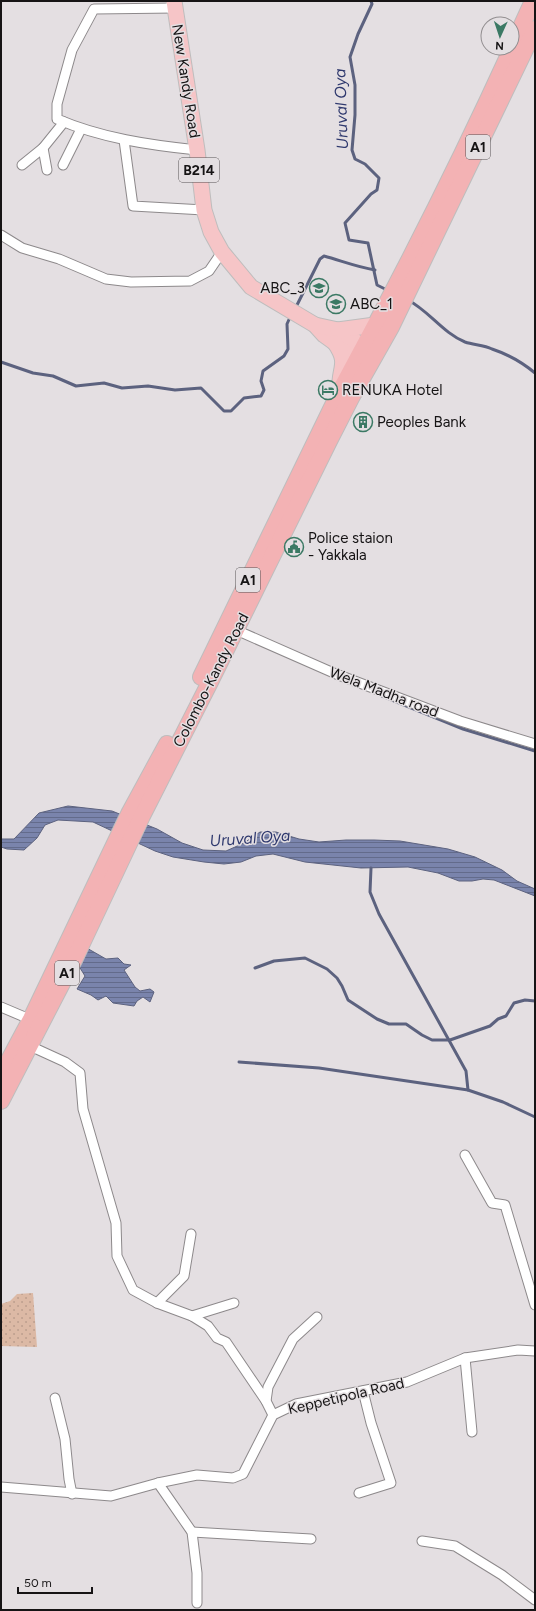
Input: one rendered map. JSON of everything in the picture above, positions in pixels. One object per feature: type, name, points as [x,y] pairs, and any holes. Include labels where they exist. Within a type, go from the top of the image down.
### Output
[{"type":"highway","name":"Colombo-Kandy Road","points":[[521,50],[533,1]]},
{"type":"highway","name":"Colombo-Kandy Road","points":[[205,680],[236,630],[336,428],[384,319],[415,261],[521,50],[535,29]]},
{"type":"highway","name":"Colombo-Kandy Road","points":[[36,1021],[136,814],[205,680],[340,391],[369,354]]},
{"type":"highway","name":"A1","points":[[1,1100],[30,1046],[36,1021]]},
{"type":"highway","name":"A1","points":[[1,1075],[36,1021]]},
{"type":"main road","name":"New Kandy Road","points":[[174,4],[197,150],[204,210],[211,232],[222,252],[251,287],[336,337],[369,354]]},
{"type":"main road","points":[[340,391],[343,358],[336,337],[384,319]]},
{"type":"street","points":[[174,4],[94,9],[72,50],[57,104],[57,119],[81,129],[124,140],[162,147],[197,150]]},
{"type":"street","points":[[22,165],[43,148],[64,122]]},
{"type":"street","points":[[63,165],[81,129]]},
{"type":"street","points":[[124,140],[133,206],[204,210]]},
{"type":"street","points":[[43,148],[47,170]]},
{"type":"street","points":[[1,235],[22,248],[59,259],[106,279],[131,282],[190,281],[209,271],[222,252]]},
{"type":"street","name":"Wela Madha road","points":[[236,630],[336,674],[446,716],[535,744]]},
{"type":"street","points":[[1,1007],[36,1021]]},
{"type":"street","points":[[30,1046],[65,1062],[80,1073],[83,1109],[116,1223],[117,1256],[133,1290],[157,1303],[192,1316],[208,1326],[217,1338],[226,1342],[266,1401],[273,1415]]},
{"type":"street","points":[[465,1155],[492,1203],[505,1205],[535,1305]]},
{"type":"street","points":[[157,1303],[184,1276],[191,1234]]},
{"type":"street","points":[[192,1316],[234,1303]]},
{"type":"street","points":[[266,1401],[268,1387],[293,1339],[317,1317]]},
{"type":"street","name":"Keppetipola Road","points":[[1,1487],[111,1496],[158,1483],[197,1475],[233,1478],[243,1474],[273,1415],[296,1404],[363,1392],[407,1382],[465,1358],[518,1350],[535,1351]]},
{"type":"street","points":[[465,1358],[472,1432]]},
{"type":"street","points":[[359,1493],[391,1483],[371,1423],[363,1392]]},
{"type":"street","points":[[55,1398],[65,1439],[72,1494]]},
{"type":"street","points":[[158,1483],[192,1532],[197,1573],[197,1603]]},
{"type":"street","points":[[192,1532],[311,1539]]},
{"type":"street","points":[[422,1541],[455,1546],[502,1576],[535,1600]]},
{"type":"shaded area","points":[[33,1293],[37,1347],[1,1346],[1,1304],[10,1301],[17,1294]]},
{"type":"water","points":[[68,806],[112,811],[157,829],[182,843],[203,850],[226,851],[244,843],[260,832],[276,832],[299,839],[319,842],[346,840],[400,841],[448,849],[475,857],[502,870],[517,881],[535,889],[535,896],[494,880],[483,879],[459,881],[438,873],[408,867],[361,868],[305,862],[273,854],[256,856],[241,862],[224,864],[173,857],[155,851],[93,822],[58,820],[45,825],[37,838],[24,850],[7,849],[1,847],[1,839],[14,839],[39,813]]},
{"type":"water","points":[[85,947],[106,959],[118,958],[124,964],[131,965],[124,970],[135,987],[140,991],[150,989],[154,992],[150,1002],[143,997],[137,1001],[134,1006],[113,1003],[106,996],[98,1000],[77,989],[85,976],[77,963]]},
{"type":"waterway","name":"Uruval Oya","points":[[371,1],[372,4],[358,34],[350,57],[355,85],[355,115],[352,150],[355,159],[365,164],[379,178],[377,190],[371,194],[345,223],[349,240],[368,243],[377,285],[387,290]]},
{"type":"waterway","points":[[295,309],[320,259],[324,256],[375,270]]},
{"type":"waterway","name":"Uruval Oya","points":[[408,300],[423,310],[457,338],[465,342],[503,353],[520,362],[535,373]]},
{"type":"waterway","points":[[1,362],[33,373],[53,376],[76,386],[104,383],[122,388],[148,386],[175,390],[201,388],[224,411],[231,411],[244,398],[261,396],[264,390],[261,381],[263,371],[284,356],[288,349],[287,324],[291,315]]},
{"type":"waterway","points":[[382,696],[463,729],[535,751]]},
{"type":"waterway","points":[[371,868],[370,892],[379,914],[466,1071],[468,1090]]},
{"type":"waterway","points":[[255,968],[274,961],[305,958],[327,969],[337,978],[348,1000],[377,1019],[389,1024],[406,1024],[432,1040],[450,1040],[490,1026],[498,1019],[506,1016],[514,1003],[525,1000],[535,1001]]},
{"type":"waterway","points":[[239,1062],[319,1068],[468,1090],[503,1102],[535,1117]]},
{"type":"place","name":"ABC_3","points":[[319,288]]},
{"type":"place","name":"ABC_1","points":[[336,304]]},
{"type":"place","name":"RENUKA Hotel","points":[[328,390]]},
{"type":"place","name":"Peoples Bank","points":[[363,422]]},
{"type":"place","name":"Police staion - Yakkala","points":[[294,547]]}]
